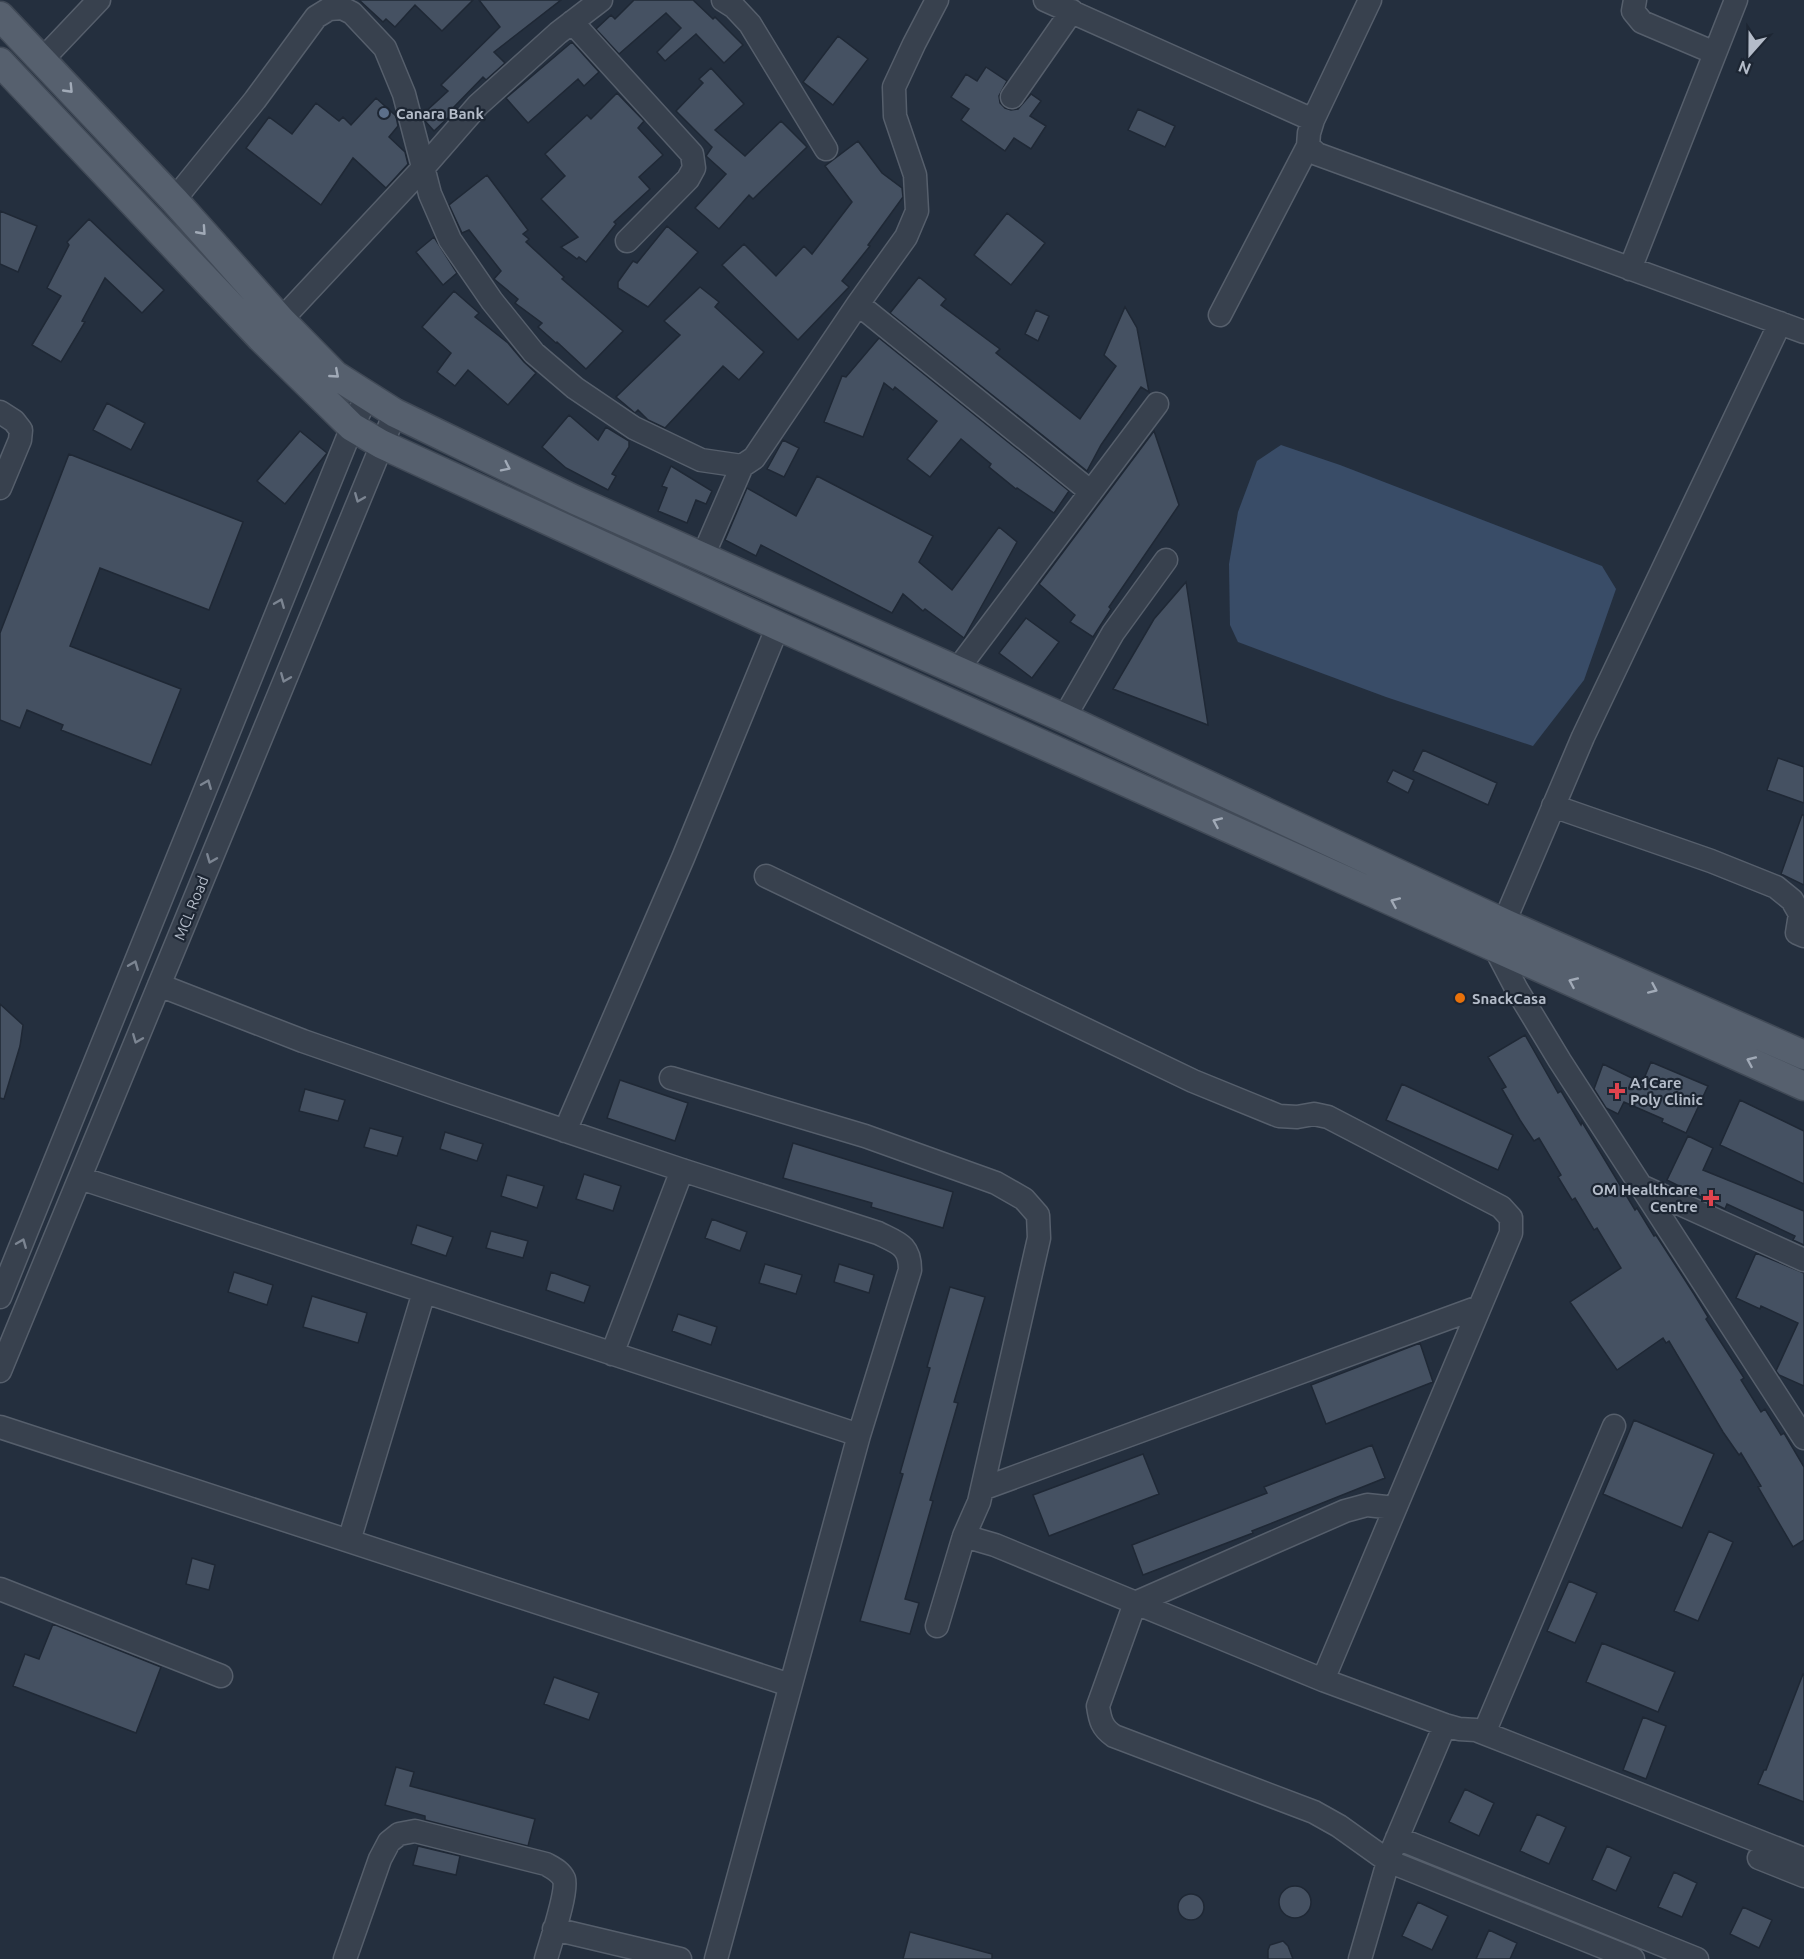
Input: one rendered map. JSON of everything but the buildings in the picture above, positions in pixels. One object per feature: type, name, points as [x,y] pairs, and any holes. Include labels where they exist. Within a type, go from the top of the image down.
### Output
[{"type":"main road","points":[[0,16],[174,200],[281,320],[335,375],[367,397],[395,413],[575,500],[1064,718],[1804,1086]]},
{"type":"main road","points":[[0,62],[253,329],[352,427],[381,444],[778,626],[1499,935],[1804,1054]]},
{"type":"street","points":[[42,60],[99,0]]},
{"type":"street","points":[[281,320],[424,167],[478,105],[572,22],[602,0]]},
{"type":"street","points":[[723,0],[734,7],[750,24],[826,149]]},
{"type":"street","points":[[703,556],[742,466],[754,458],[906,237],[917,211],[915,175],[895,116],[894,87],[937,0]]},
{"type":"street","points":[[1045,0],[1313,120]]},
{"type":"street","points":[[1635,0],[1633,11],[1642,22],[1715,53]]},
{"type":"street","points":[[1630,269],[1736,0]]},
{"type":"street","points":[[1220,315],[1308,146],[1313,120],[1367,1]]},
{"type":"street","points":[[174,200],[255,100],[316,17],[329,9],[342,8],[352,13],[385,48],[404,94],[430,194],[450,240],[492,301],[534,353],[575,388],[634,428],[701,460],[742,466]]},
{"type":"street","points":[[1012,97],[1072,11]]},
{"type":"street","points":[[572,22],[692,154],[694,168],[688,179],[627,241]]},
{"type":"street","points":[[1308,146],[1317,154],[1804,332]]},
{"type":"street","points":[[858,304],[1091,492]]},
{"type":"street","points":[[1780,323],[1593,716],[1499,935],[1517,990],[1560,1061],[1804,1438]]},
{"type":"street","points":[[0,1297],[352,427],[367,397]]},
{"type":"street","points":[[957,670],[1156,404]]},
{"type":"street","points":[[0,412],[14,421],[21,430],[20,441],[0,488]]},
{"type":"street","name":"MCL Road","points":[[0,1371],[395,413]]},
{"type":"street","points":[[1064,718],[1113,633],[1166,560]]},
{"type":"street","points":[[565,1131],[683,858],[778,626]]},
{"type":"street","points":[[1553,806],[1700,857],[1776,887],[1792,900],[1800,914],[1797,933],[1804,936]]},
{"type":"street","points":[[766,876],[1192,1081],[1279,1116],[1297,1117],[1314,1114],[1328,1117],[1501,1207],[1511,1218],[1511,1233],[1323,1680]]},
{"type":"street","points":[[159,985],[303,1041],[565,1131],[878,1233],[903,1246],[910,1257],[910,1270],[859,1434],[716,1959]]},
{"type":"street","points":[[671,1078],[866,1136],[996,1183],[1024,1199],[1038,1215],[1039,1238],[982,1490],[964,1536],[937,1626]]},
{"type":"street","points":[[612,1354],[682,1170]]},
{"type":"street","points":[[80,1178],[859,1434]]},
{"type":"street","points":[[1643,1187],[1804,1260]]},
{"type":"street","points":[[349,1541],[424,1292]]},
{"type":"street","points":[[982,1490],[1479,1307]]},
{"type":"street","points":[[1775,1391],[1804,1404]]},
{"type":"street","points":[[1484,1732],[1614,1426]]},
{"type":"street","points":[[0,1427],[790,1685]]},
{"type":"street","points":[[1395,1508],[1367,1505],[1345,1511],[1135,1603],[1098,1706],[1105,1730],[1114,1736],[1314,1812],[1339,1826],[1388,1861],[1634,1959]]},
{"type":"street","points":[[964,1536],[995,1545],[1323,1680],[1452,1727],[1484,1732],[1804,1859]]},
{"type":"street","points":[[0,1589],[221,1676]]},
{"type":"street","points":[[1360,1959],[1396,1838],[1452,1727]]},
{"type":"street","points":[[1452,1727],[1473,1743],[1668,1819],[1804,1876]]},
{"type":"street","points":[[345,1959],[380,1859],[389,1842],[399,1834],[415,1831],[546,1864],[558,1871],[564,1881],[564,1893],[546,1959]]},
{"type":"street","points":[[1396,1838],[1697,1959]]},
{"type":"street","points":[[554,1929],[680,1959]]},
{"type":"water","points":[[1281,445],[1340,465],[1602,566],[1616,589],[1584,680],[1533,746],[1386,697],[1238,642],[1230,625],[1229,564],[1238,512],[1257,461]]},
{"type":"place","name":"Canara Bank","points":[[384,113]]},
{"type":"place","name":"SnackCasa","points":[[1460,998]]},
{"type":"place","name":"A1Care Poly Clinic","points":[[1617,1091]]},
{"type":"place","name":"OM Healthcare Centre","points":[[1711,1198]]}]
